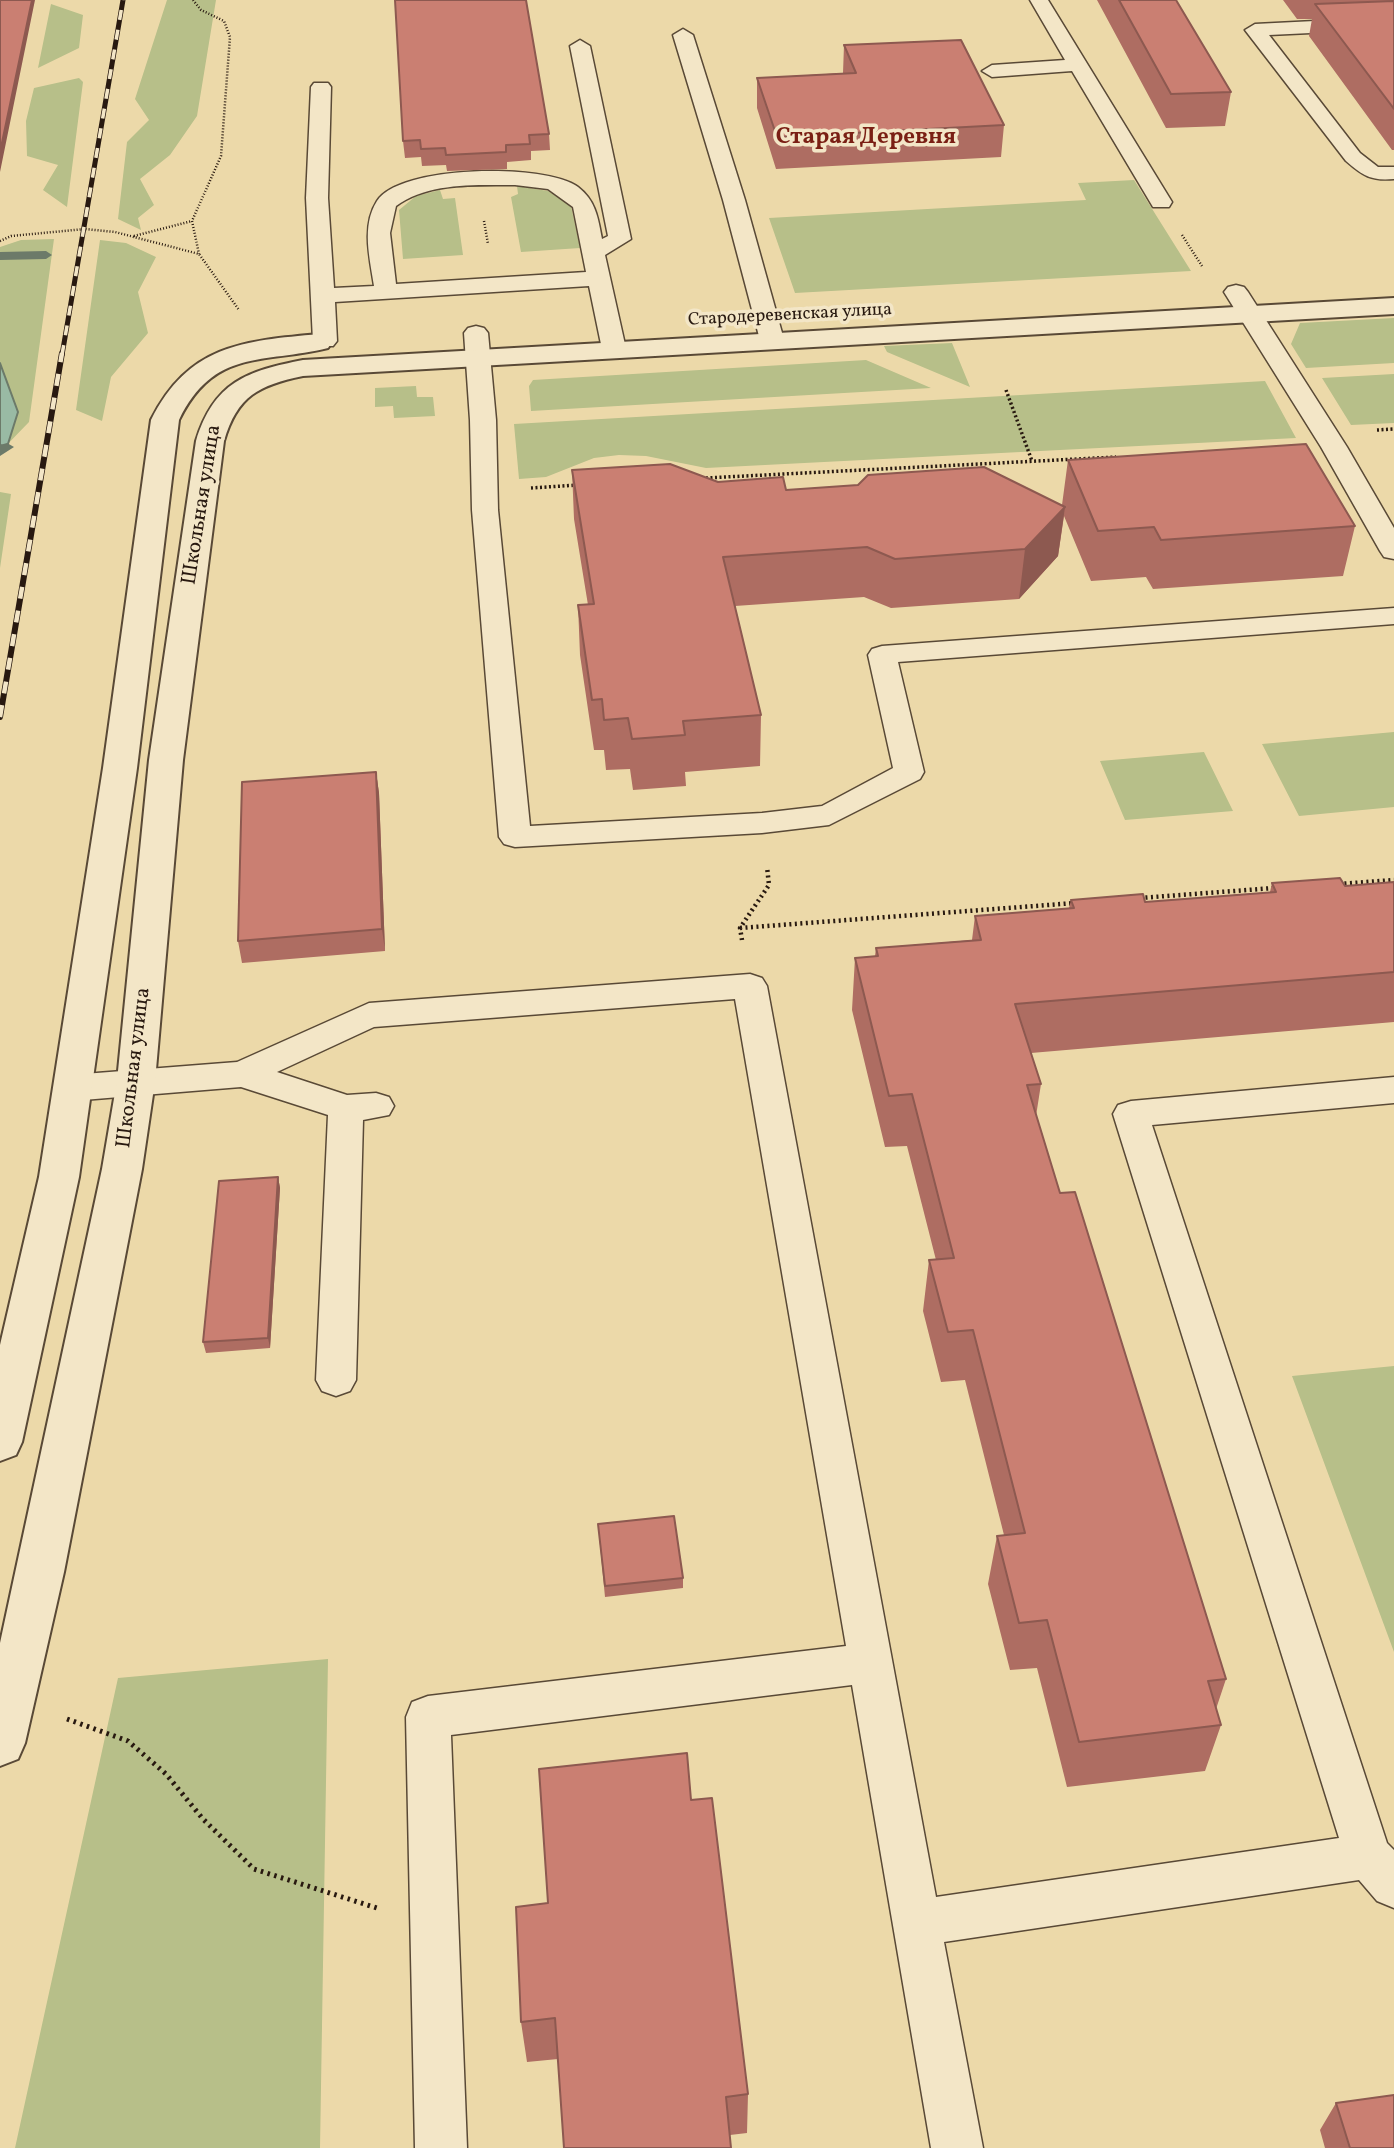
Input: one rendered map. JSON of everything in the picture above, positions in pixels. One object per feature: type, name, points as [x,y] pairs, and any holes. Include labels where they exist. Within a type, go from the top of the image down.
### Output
[{"type":"street","name":"Стародеревенская улица","points":[[236,391],[280,372],[469,341],[612,337],[1243,303],[1394,284]]},
{"type":"street","name":"Стародеревенская улица","points":[[1243,303],[1394,306]]},
{"type":"street","points":[[0,1441],[59,1177],[120,768],[165,420],[174,396],[193,377],[215,362],[248,350],[351,340]]},
{"type":"street","name":"Школьная улица","points":[[0,1743],[41,1572],[122,1169],[136,1081],[166,760],[210,441],[216,417],[236,391]]},
{"type":"lane","points":[[1039,0],[1161,202]]},
{"type":"lane","points":[[1385,179],[1353,157],[1255,30],[1394,23]]},
{"type":"lane","points":[[683,35],[769,329]]},
{"type":"lane","points":[[580,46],[620,239],[593,252]]},
{"type":"lane","points":[[992,71],[1078,65]]},
{"type":"lane","points":[[321,87],[317,198],[325,341]]},
{"type":"lane","points":[[386,292],[379,217],[389,199],[415,187],[444,181],[511,178],[548,182],[572,191],[584,206],[612,337]]},
{"type":"lane","points":[[323,296],[600,278]]},
{"type":"lane","points":[[1243,303],[1334,447],[1394,551]]},
{"type":"lane","points":[[469,341],[485,490],[515,837],[762,823],[829,815],[909,772],[882,655],[1394,616]]},
{"type":"lane","points":[[242,1074],[369,1015],[750,986],[957,2148]]},
{"type":"lane","points":[[71,1088],[242,1074],[361,1107],[336,1380]]},
{"type":"lane","points":[[916,1923],[1381,1870],[1131,1114],[1394,1090]]},
{"type":"lane","points":[[441,2148],[428,1717],[870,1663]]},
{"type":"path","points":[[193,0],[198,9],[223,18],[229,24],[230,37],[221,156],[192,220],[199,254],[239,310]]},
{"type":"path","points":[[1161,202],[1202,266]]},
{"type":"path","points":[[133,237],[192,220]]},
{"type":"path","points":[[0,241],[11,236],[85,229],[133,237],[199,254]]},
{"type":"path","points":[[1006,390],[1032,461]]},
{"type":"path","points":[[694,479],[1128,456]]},
{"type":"path","points":[[485,490],[584,485]]},
{"type":"path","points":[[750,986],[740,928],[769,885],[762,823]]},
{"type":"path","points":[[1338,884],[1394,880]]},
{"type":"path","points":[[1130,899],[1283,888]]},
{"type":"path","points":[[740,928],[1088,902]]},
{"type":"path","points":[[67,1719],[128,1741],[166,1774],[203,1819],[254,1869],[435,1924]]},
{"type":"green space","points":[[167,0],[216,0],[197,116],[170,155],[140,179],[154,205],[138,218],[141,230],[118,219],[127,142],[149,120],[135,99]]},
{"type":"green space","points":[[51,4],[83,15],[79,48],[38,68]]},
{"type":"green space","points":[[79,78],[83,82],[67,207],[43,190],[58,165],[27,156],[26,121],[34,88]]},
{"type":"green space","points":[[1134,180],[1191,271],[795,293],[769,218],[1086,200],[1078,183]]},
{"type":"green space","points":[[517,186],[548,191],[571,206],[580,248],[521,252],[511,197],[518,194]]},
{"type":"green space","points":[[440,190],[443,199],[455,198],[463,255],[403,259],[399,210],[416,196]]},
{"type":"green space","points":[[54,239],[29,422],[0,452],[0,247],[21,240]]},
{"type":"green space","points":[[100,240],[126,243],[156,257],[138,292],[148,333],[111,377],[102,421],[76,410]]},
{"type":"green space","points":[[1394,318],[1394,363],[1306,368],[1291,344],[1300,323]]},
{"type":"green space","points":[[952,343],[970,387],[887,352],[884,346]]},
{"type":"green space","points":[[866,360],[931,388],[531,411],[529,386],[533,380]]},
{"type":"green space","points":[[1394,374],[1394,423],[1351,425],[1322,378]]},
{"type":"green space","points":[[1265,381],[1296,438],[706,468],[646,456],[619,455],[594,458],[546,477],[519,479],[514,424]]},
{"type":"green space","points":[[416,386],[417,397],[433,397],[435,416],[394,418],[393,406],[375,407],[375,388]]},
{"type":"green space","points":[[0,492],[11,494],[0,568]]},
{"type":"green space","points":[[1394,732],[1394,807],[1299,816],[1262,744]]},
{"type":"green space","points":[[1204,752],[1233,811],[1125,820],[1100,761]]},
{"type":"green space","points":[[1394,1366],[1394,1652],[1292,1376]]},
{"type":"green space","points":[[328,1659],[320,2148],[15,2148],[118,1678]]},
{"type":"shaded area","points":[[0,363],[18,412],[7,447],[0,445]]},
{"type":"building","points":[[0,0],[32,0],[0,152]]},
{"type":"building","points":[[395,0],[526,0],[549,134],[529,135],[530,144],[506,145],[506,152],[446,155],[445,148],[421,149],[420,140],[403,141]]},
{"type":"building","points":[[1119,0],[1176,0],[1231,92],[1171,94]]},
{"type":"building","points":[[1394,1],[1394,109],[1315,4]]},
{"type":"building","points":[[961,40],[1004,125],[777,137],[757,78],[856,73],[844,45]]},
{"type":"building","points":[[1306,444],[1355,526],[1161,540],[1154,527],[1098,531],[1068,460]]},
{"type":"building","points":[[670,464],[718,482],[783,477],[786,490],[858,485],[868,475],[984,467],[1065,507],[1025,549],[895,559],[867,547],[723,557],[761,715],[683,721],[685,735],[632,739],[628,718],[604,720],[602,699],[592,700],[578,605],[594,604],[572,470]]},
{"type":"building","points":[[376,772],[382,929],[238,941],[242,782]]},
{"type":"building","points":[[1340,878],[1345,886],[1394,882],[1394,972],[1015,1004],[1041,1084],[1027,1085],[1060,1193],[1075,1192],[1226,1679],[1208,1681],[1221,1725],[1079,1742],[1047,1620],[1019,1623],[997,1536],[1025,1533],[973,1330],[948,1332],[929,1260],[954,1258],[912,1094],[889,1096],[855,958],[878,956],[876,948],[981,940],[975,916],[1074,908],[1071,900],[1143,894],[1145,902],[1276,892],[1272,883]]},
{"type":"building","points":[[278,1177],[268,1338],[203,1342],[219,1181]]},
{"type":"building","points":[[674,1516],[683,1578],[605,1586],[598,1524]]},
{"type":"building","points":[[687,1753],[691,1800],[712,1798],[748,2094],[726,2097],[731,2148],[564,2148],[555,2018],[521,2022],[516,1907],[548,1903],[539,1769]]},
{"type":"building","points":[[1394,2095],[1394,2148],[1350,2148],[1336,2103]]},
{"type":"waterway","points":[[0,256],[46,255]]},
{"type":"waterway","points":[[0,452],[7,447]]},
{"type":"railway","points":[[62,355],[123,0]]},
{"type":"railway","points":[[0,717],[62,353]]},
{"type":"district","name":"Старая Деревня","points":[[866,139]]}]
